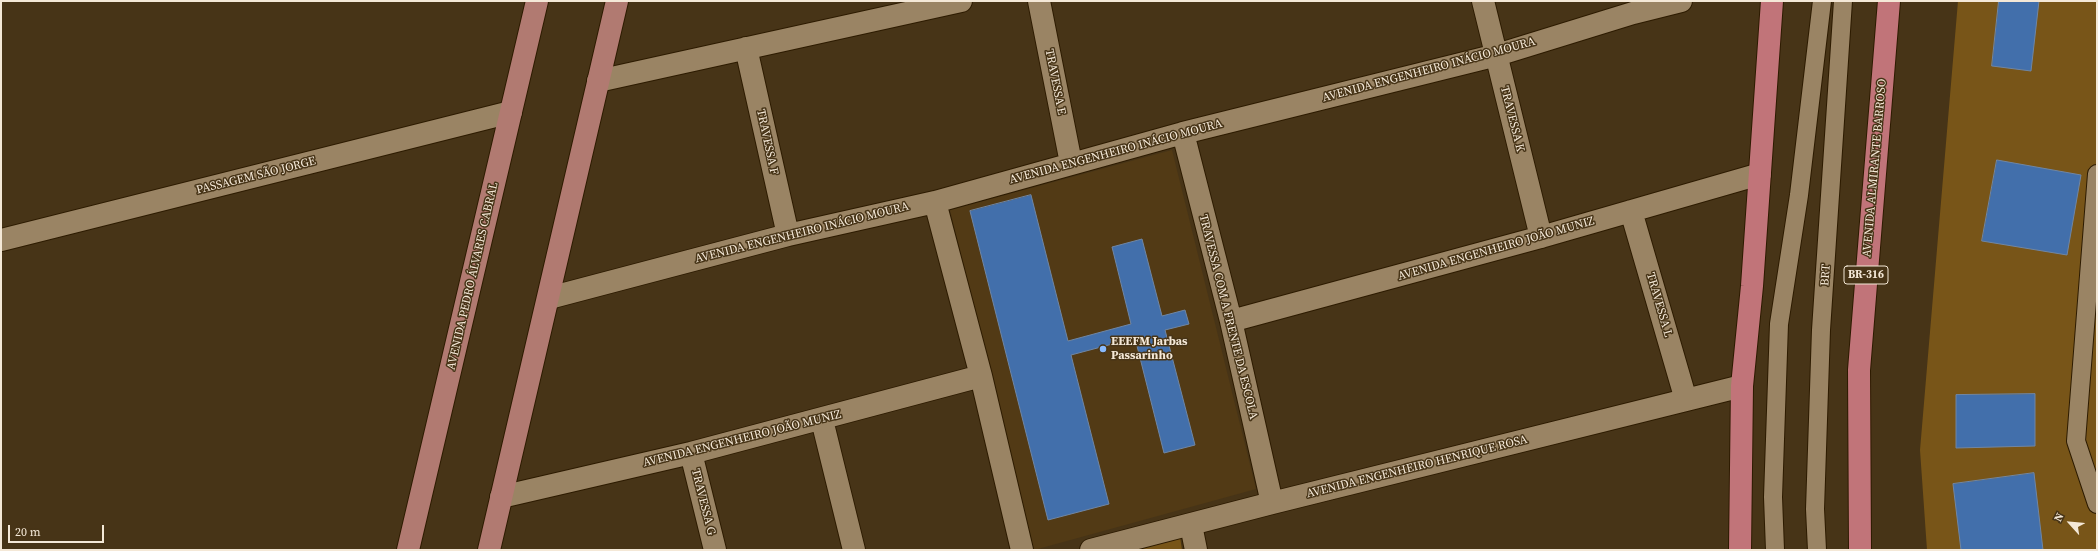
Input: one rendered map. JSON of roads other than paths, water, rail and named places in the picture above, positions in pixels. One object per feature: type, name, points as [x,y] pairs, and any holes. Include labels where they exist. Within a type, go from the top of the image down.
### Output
[{"type":"highway","points":[[1740,550],[1742,386],[1760,174],[1772,1]]},
{"type":"highway","name":"AVENIDA ALMIRANTE BARROSO","points":[[1860,550],[1859,370],[1889,1]]},
{"type":"main road","name":"AVENIDA PEDRO ÁLVARES CABRAL","points":[[408,550],[537,1]]},
{"type":"main road","points":[[489,550],[549,298],[616,1]]},
{"type":"street","points":[[598,81],[962,1]]},
{"type":"street","name":"TRAVESSA E","points":[[1039,1],[1071,162]]},
{"type":"street","name":"TRAVESSA K","points":[[1483,1],[1541,237]]},
{"type":"street","name":"AVENIDA ENGENHEIRO INÁCIO MOURA","points":[[549,298],[788,235],[935,202],[1071,162],[1497,55],[1632,7],[1681,1]]},
{"type":"street","name":"TRAVESSA F","points":[[746,48],[788,235]]},
{"type":"street","name":"PASSAGEM SÃO JORGE","points":[[1,240],[511,112]]},
{"type":"street","name":"TRAVESSA COM A FRENTE DA ESCOLA","points":[[1183,133],[1230,321],[1272,503]]},
{"type":"street","name":"AVENIDA ENGENHEIRO JOÃO MUNIZ","points":[[1230,321],[1541,237],[1760,174]]},
{"type":"street","points":[[935,202],[981,376],[1022,550]]},
{"type":"street","name":"TRAVESSA L","points":[[1631,211],[1686,400]]},
{"type":"street","name":"AVENIDA ENGENHEIRO JOÃO MUNIZ","points":[[501,497],[691,453],[822,420],[981,376]]},
{"type":"street","name":"AVENIDA ENGENHEIRO HENRIQUE ROSA","points":[[1104,549],[1272,503],[1742,386]]},
{"type":"street","points":[[822,420],[854,550]]},
{"type":"street","name":"TRAVESSA G","points":[[691,453],[715,550]]},
{"type":"street","points":[[1191,525],[1196,550]]},
{"type":"lane","points":[[1799,195],[1810,1]]},
{"type":"lane","points":[[1775,550],[1773,497],[1779,324],[1799,195],[1822,1]]},
{"type":"lane","name":"BRT","points":[[1817,550],[1815,509],[1821,330],[1843,1]]},
{"type":"lane","points":[[2097,174],[2076,441],[2097,504]]},
{"type":"place","name":"EEEFM Jarbas Passarinho","points":[[1103,349]]}]
